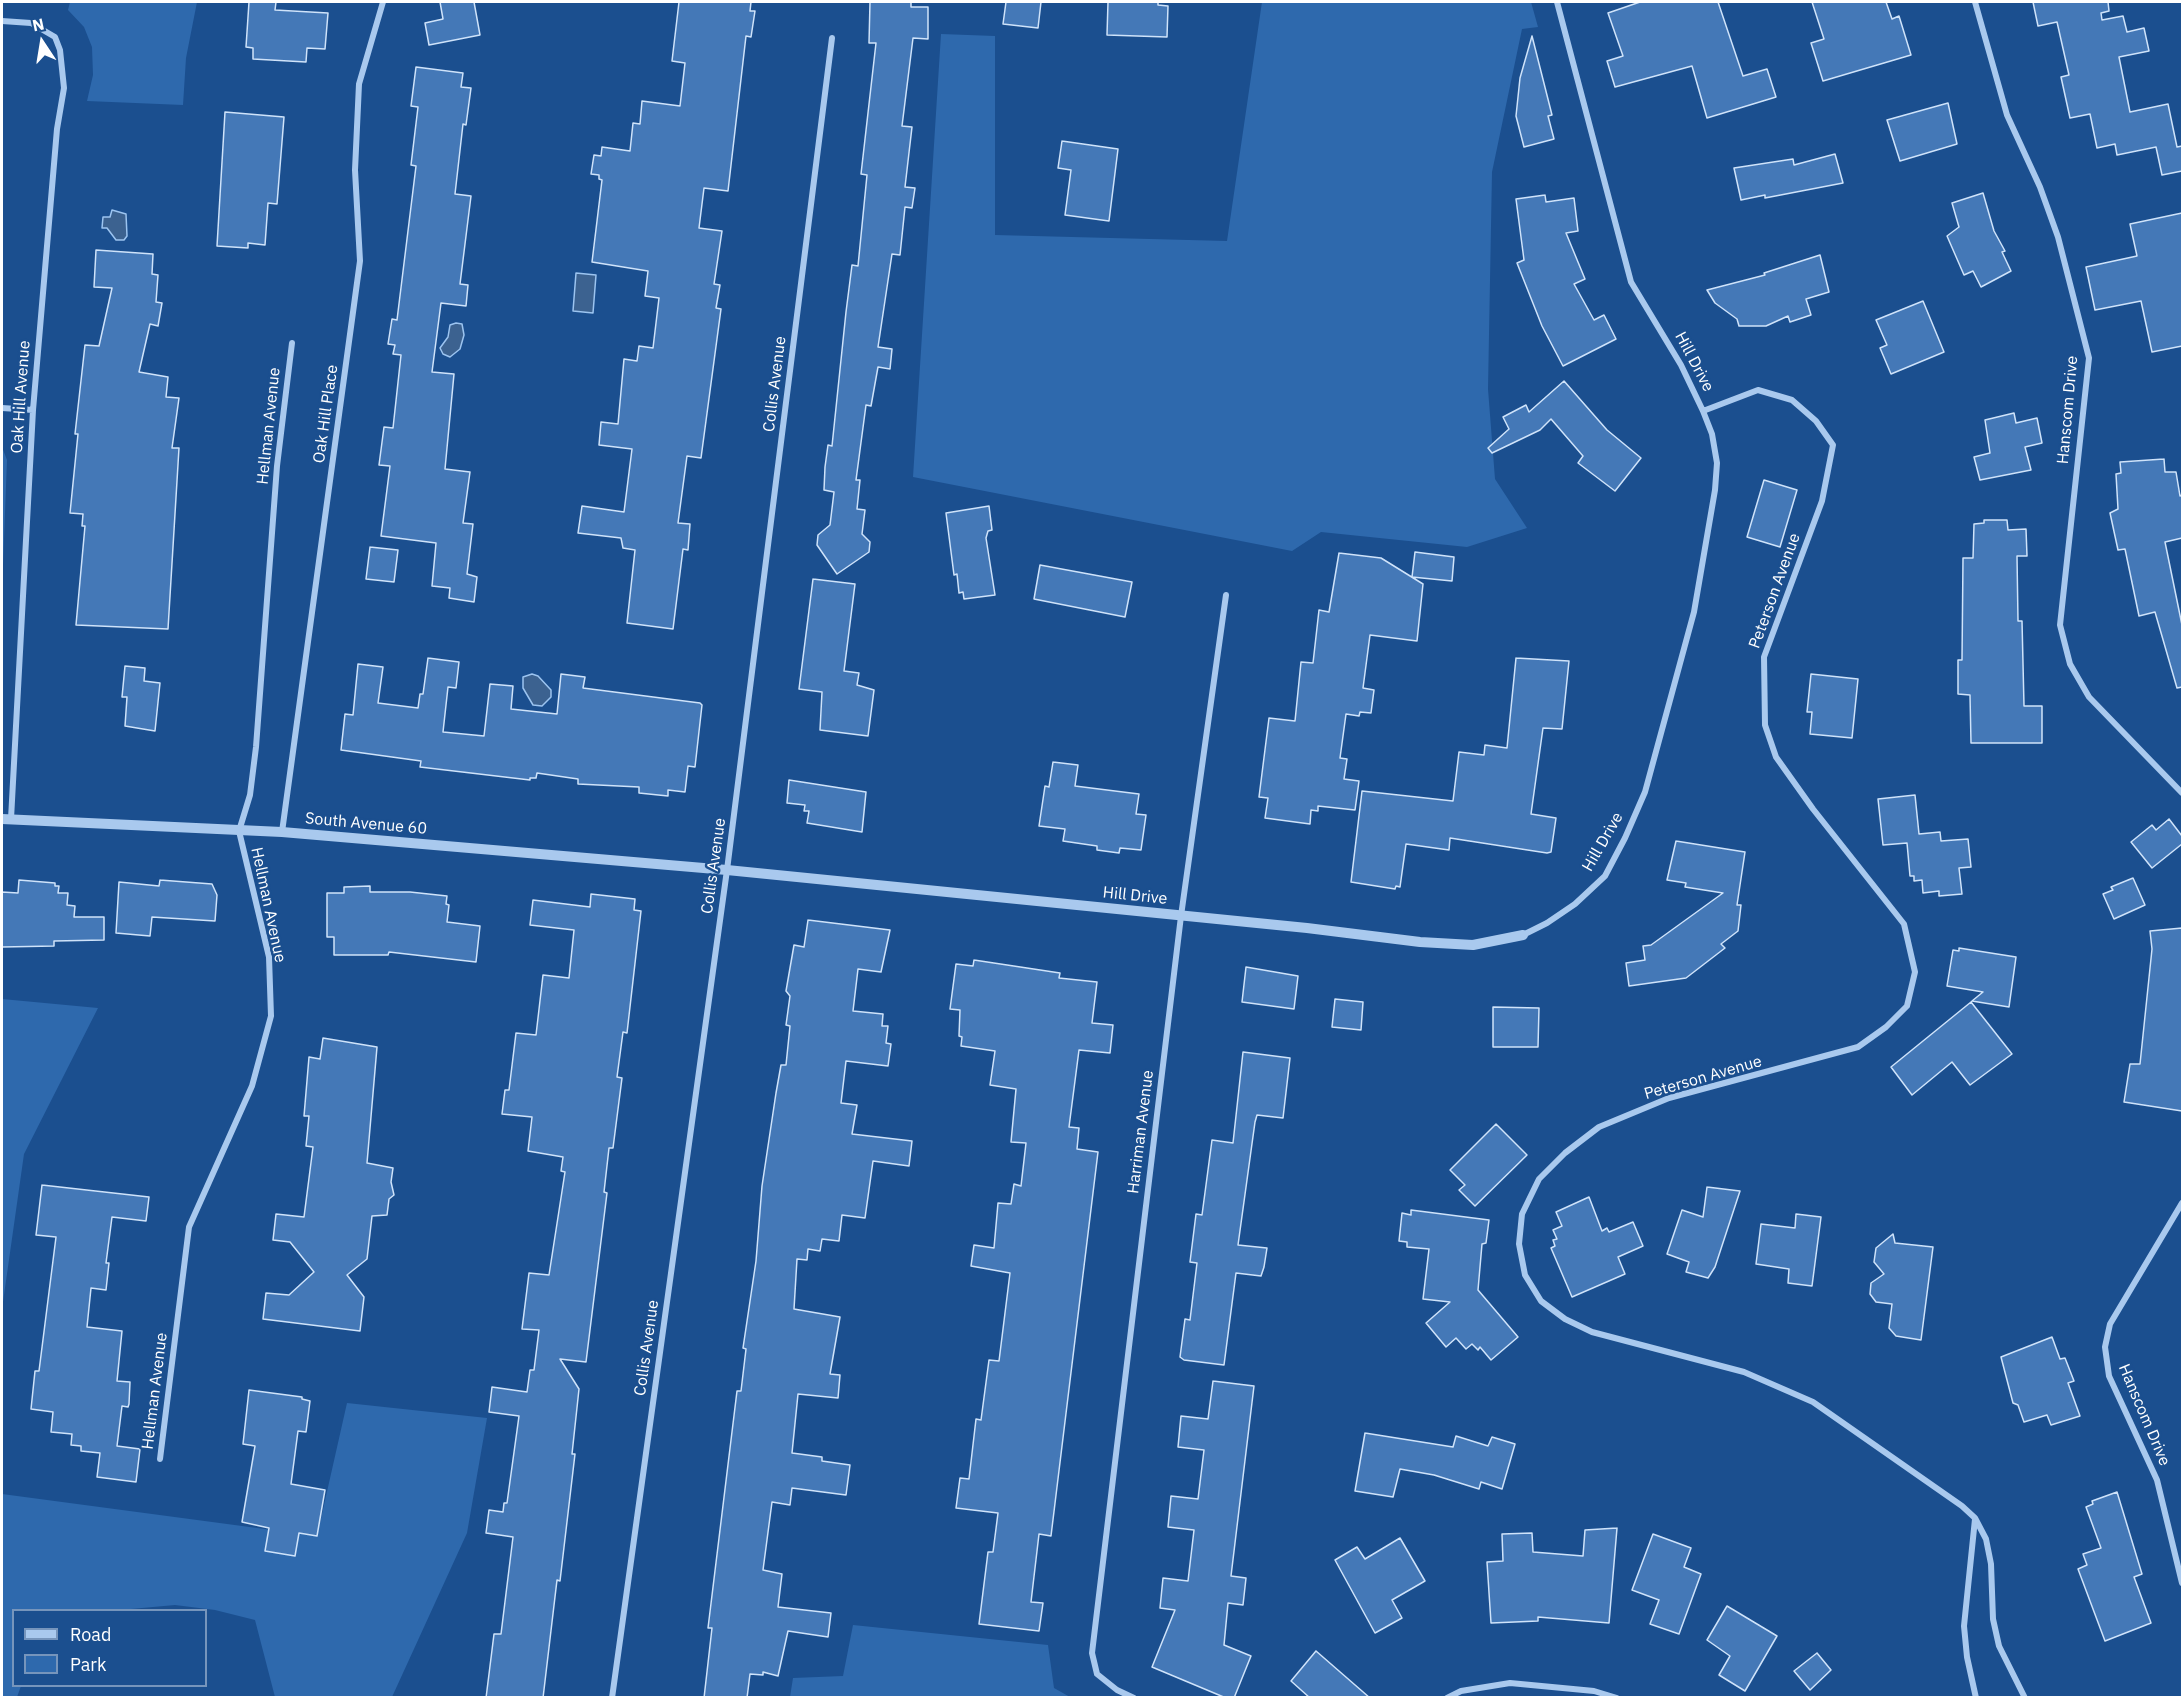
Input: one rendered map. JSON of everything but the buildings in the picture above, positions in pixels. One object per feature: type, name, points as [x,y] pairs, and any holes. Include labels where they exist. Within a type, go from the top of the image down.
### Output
[{"type":"street","name":"Oak Hill Place","points":[[282,832],[360,261],[355,170],[359,84],[383,2]]},
{"type":"street","name":"Hill Drive","points":[[727,870],[1420,942],[1473,945],[1523,935],[1547,923],[1575,904],[1605,876],[1626,838],[1646,792],[1694,612],[1715,490],[1717,463],[1714,444],[1703,411],[1681,365],[1631,282],[1557,2]]},
{"type":"street","name":"Hanscom Drive","points":[[1975,2],[2007,115],[2040,187],[2058,237],[2089,358],[2060,625],[2067,654],[2089,698],[2182,793]]},
{"type":"street","name":"Oak Hill Avenue","points":[[2,21],[31,23],[55,37],[60,50],[64,88],[57,129],[33,410],[6,819]]},
{"type":"street","name":"Collis Avenue","points":[[612,1698],[727,870],[832,38]]},
{"type":"street","name":"Hellman Avenue","points":[[160,1459],[189,1227],[252,1086],[272,1016],[269,957],[239,831],[250,795],[256,747],[278,466],[292,343]]},
{"type":"street","name":"Peterson Avenue","points":[[1703,411],[1758,390],[1792,400],[1816,421],[1833,445],[1822,501],[1776,618],[1764,657],[1765,725],[1776,757],[1782,766],[1905,924],[1916,972],[1907,1006],[1886,1027],[1858,1047],[1815,1061],[1669,1098],[1599,1127],[1565,1153],[1539,1179],[1522,1214],[1519,1244],[1525,1275],[1541,1301],[1565,1319],[1592,1332],[1743,1372],[1814,1402],[1962,1506],[1975,1518]]},
{"type":"street","points":[[2,408],[33,410]]},
{"type":"street","name":"Harriman Avenue","points":[[1134,1698],[1117,1690],[1098,1674],[1092,1653],[1181,916],[1226,595]]},
{"type":"street","name":"South Avenue 60","points":[[6,819],[282,832],[727,870]]},
{"type":"street","name":"Hanscom Drive","points":[[2182,1203],[2109,1324],[2105,1347],[2109,1376],[2157,1480],[2182,1583]]},
{"type":"street","points":[[1975,1518],[1964,1626],[1967,1657],[1976,1698]]},
{"type":"street","points":[[1975,1518],[1986,1539],[1991,1564],[1993,1619],[1999,1646],[2025,1698]]},
{"type":"street","points":[[1447,1698],[1461,1691],[1510,1683],[1594,1691],[1617,1698]]},
{"type":"green space","points":[[70,2],[197,2],[186,58],[183,105],[87,101],[93,75],[92,47],[84,27],[68,10]]},
{"type":"green space","points":[[1262,2],[1531,2],[1538,27],[1522,29],[1492,172],[1488,389],[1495,479],[1527,528],[1467,547],[1321,532],[1292,551],[913,477],[941,34],[995,36],[995,235],[1227,241]]},
{"type":"green space","points":[[2,447],[7,460],[2,592]]},
{"type":"green space","points":[[2,999],[98,1008],[24,1154],[2,1309]]},
{"type":"green space","points":[[347,1403],[487,1418],[467,1533],[392,1697],[275,1697],[255,1620],[215,1610],[175,1605],[131,1609],[12,1609],[12,1687],[21,1687],[17,1697],[2,1698],[2,1494],[317,1536]]},
{"type":"green space","points":[[853,1625],[1048,1645],[1054,1688],[1070,1697],[790,1697],[793,1678],[843,1676]]},
{"type":"shaded area","points":[[112,210],[126,214],[127,236],[124,240],[116,240],[107,228],[102,228],[103,217],[110,217]]},
{"type":"shaded area","points":[[576,273],[596,275],[593,313],[573,311]]},
{"type":"shaded area","points":[[462,324],[464,335],[460,349],[450,357],[443,354],[440,348],[448,337],[450,325]]},
{"type":"shaded area","points":[[532,674],[538,676],[551,690],[551,697],[542,706],[533,705],[523,688],[523,677]]}]
